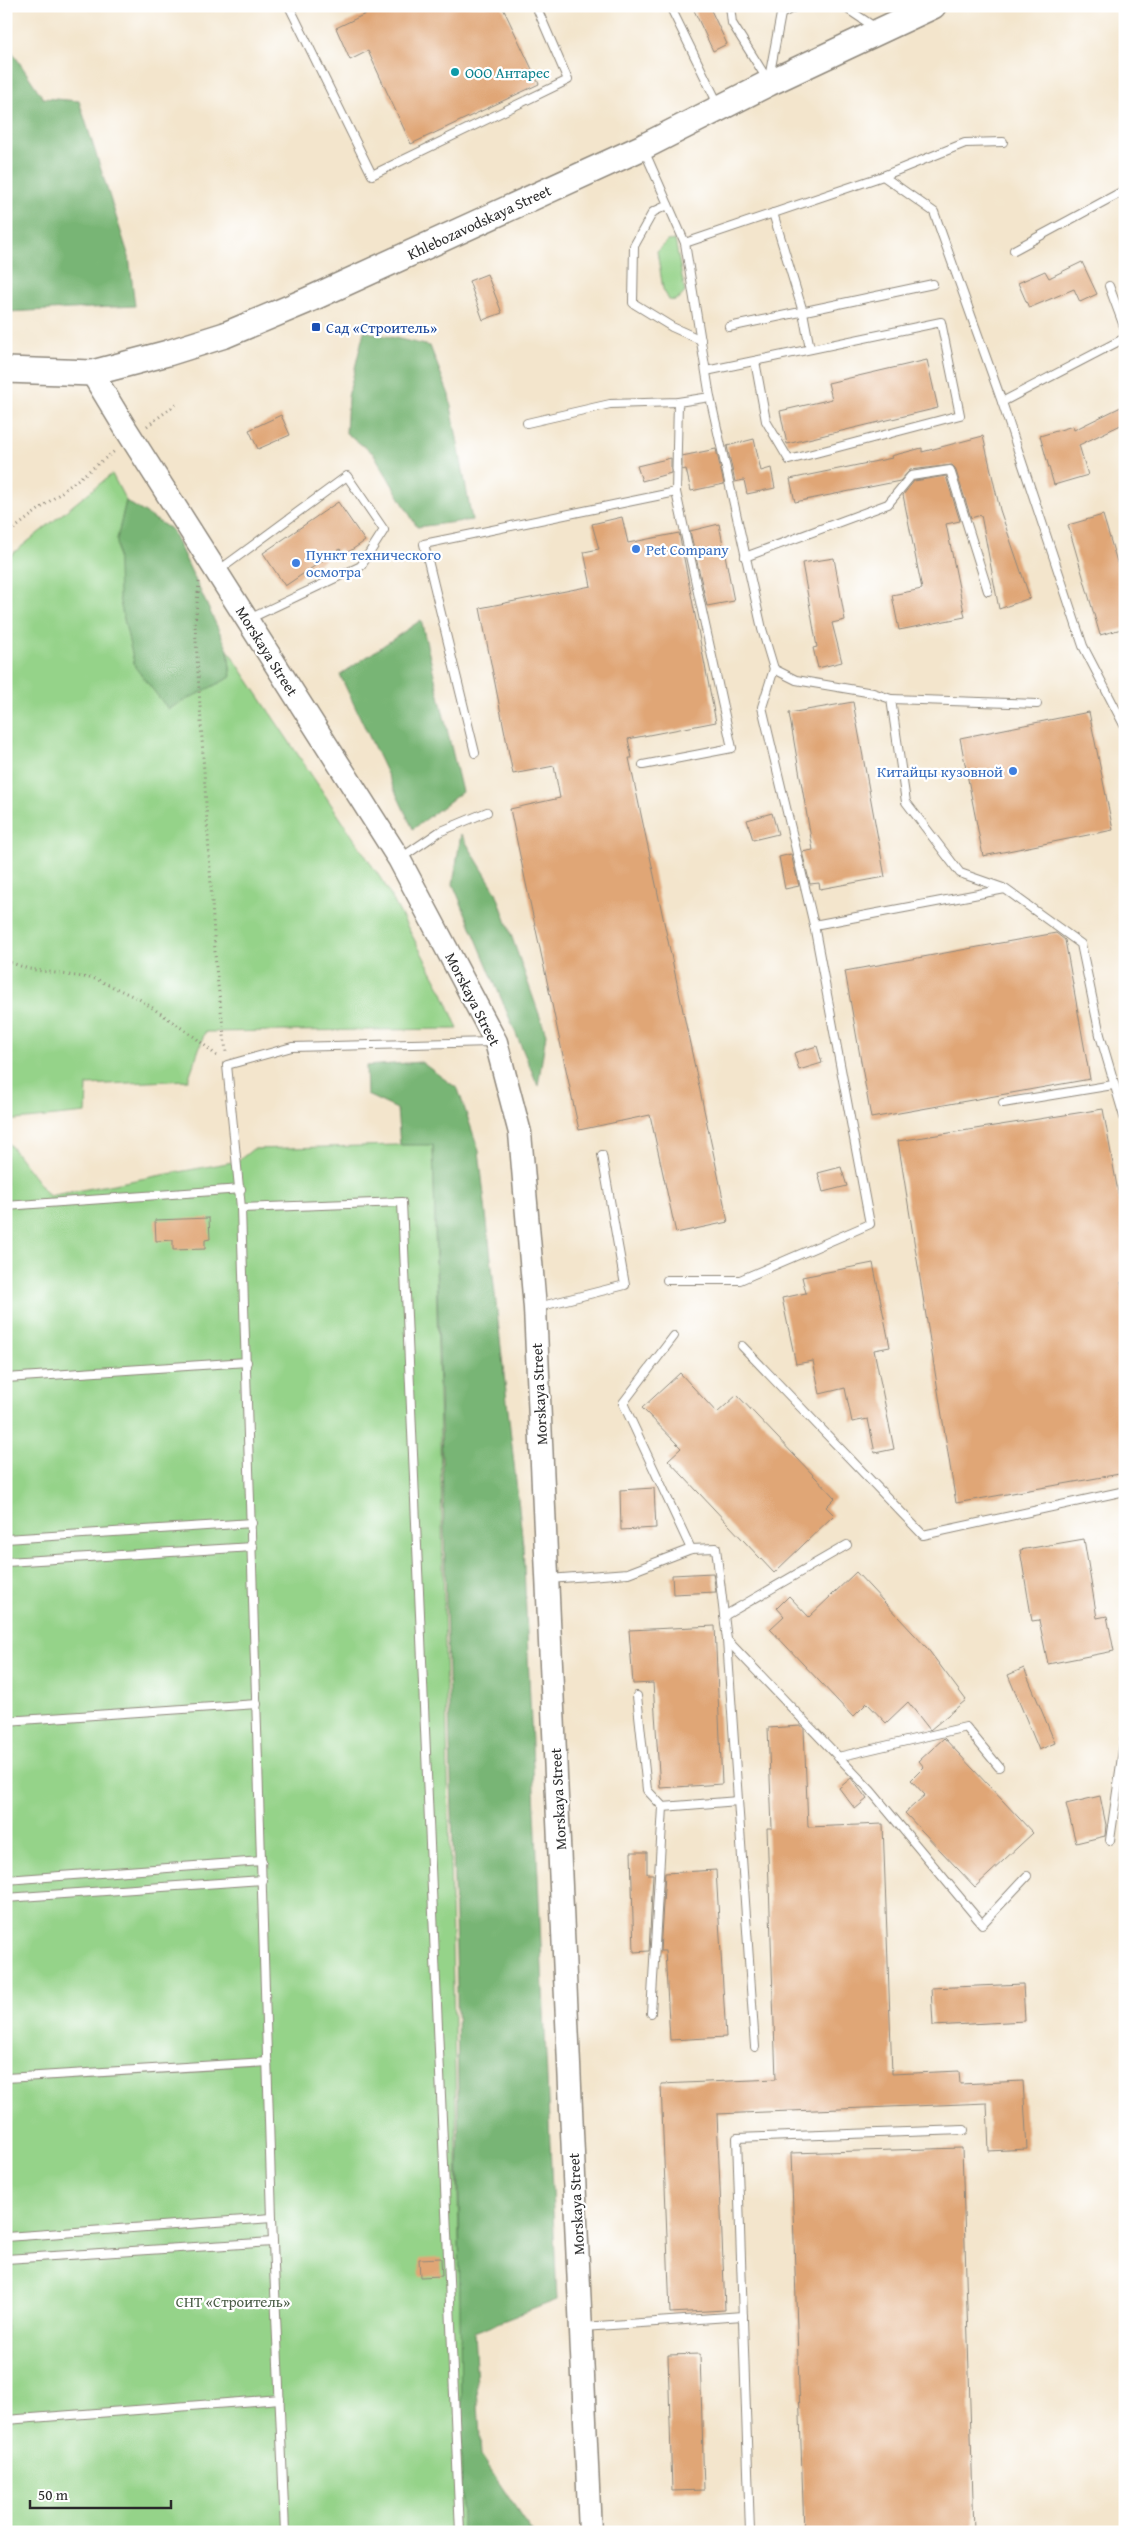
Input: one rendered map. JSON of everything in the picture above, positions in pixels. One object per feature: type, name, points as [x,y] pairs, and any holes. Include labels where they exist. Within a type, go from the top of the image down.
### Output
[{"type":"main road","name":"Khlebozavodskaya Street","points":[[6,370],[92,373],[226,336],[643,147],[768,83],[933,6]]},
{"type":"street","name":"Morskaya Street","points":[[92,373],[131,438],[399,859],[496,1042],[508,1078],[520,1133],[534,1308],[548,1579],[590,2532]]},
{"type":"lane","points":[[289,6],[372,175],[568,80],[536,6]]},
{"type":"lane","points":[[670,6],[720,107]]},
{"type":"lane","points":[[730,6],[732,23],[768,83]]},
{"type":"lane","points":[[768,83],[781,14],[796,6]]},
{"type":"lane","points":[[843,6],[880,31]]},
{"type":"lane","points":[[685,243],[883,176],[965,143],[1003,142]]},
{"type":"lane","points":[[643,147],[685,243],[710,397],[762,629],[774,670],[762,707],[814,924],[870,1224],[740,1280],[667,1280]]},
{"type":"lane","points":[[883,176],[934,212],[1002,402],[1082,646],[1125,727]]},
{"type":"lane","points":[[1014,250],[1125,190]]},
{"type":"lane","points":[[668,205],[653,212],[634,246],[633,303],[672,327],[702,340]]},
{"type":"lane","points":[[773,213],[803,312],[810,350]]},
{"type":"lane","points":[[729,327],[933,284]]},
{"type":"lane","points":[[1109,286],[1125,329]]},
{"type":"lane","points":[[706,371],[941,322],[960,415],[790,460],[766,421],[755,361]]},
{"type":"lane","points":[[1002,402],[1125,338]]},
{"type":"lane","points":[[527,423],[610,404],[678,402],[710,397]]},
{"type":"lane","points":[[643,765],[732,748],[676,492],[678,402]]},
{"type":"lane","points":[[745,556],[888,504],[911,476],[950,470],[988,591]]},
{"type":"lane","points":[[216,572],[347,476],[384,530],[361,566],[247,620]]},
{"type":"lane","points":[[476,753],[424,544],[676,492]]},
{"type":"lane","points":[[774,670],[796,680],[873,693],[891,699],[1038,704]]},
{"type":"lane","points":[[891,699],[906,802],[960,873],[1005,889],[1081,944],[1100,1035],[1113,1085],[1125,1120]]},
{"type":"lane","points":[[399,859],[439,832],[488,812]]},
{"type":"lane","points":[[814,924],[1005,889]]},
{"type":"lane","points":[[285,2532],[272,2218],[242,1208],[227,1065],[292,1047],[496,1042]]},
{"type":"lane","points":[[1003,1103],[1113,1085]]},
{"type":"lane","points":[[534,1308],[625,1285],[602,1155]]},
{"type":"lane","points":[[6,1206],[241,1188]]},
{"type":"lane","points":[[242,1208],[402,1202],[460,2532]]},
{"type":"lane","points":[[674,1336],[623,1403],[691,1548]]},
{"type":"lane","points":[[742,1346],[923,1535],[1125,1491]]},
{"type":"lane","points":[[6,1378],[248,1362]]},
{"type":"lane","points":[[6,1539],[252,1523]]},
{"type":"lane","points":[[724,1616],[847,1545]]},
{"type":"lane","points":[[6,1562],[253,1547]]},
{"type":"lane","points":[[548,1579],[628,1573],[691,1548],[716,1548],[727,1640],[755,2047]]},
{"type":"lane","points":[[727,1640],[871,1790],[982,1924],[1027,1876]]},
{"type":"lane","points":[[637,1696],[647,1790],[663,1807],[651,2013]]},
{"type":"lane","points":[[6,1721],[258,1704]]},
{"type":"lane","points":[[838,1757],[966,1727],[999,1767]]},
{"type":"lane","points":[[1110,1840],[1125,1736]]},
{"type":"lane","points":[[663,1807],[738,1801]]},
{"type":"lane","points":[[6,1880],[262,1861]]},
{"type":"lane","points":[[6,1898],[263,1880]]},
{"type":"lane","points":[[6,2078],[268,2062]]},
{"type":"lane","points":[[750,2532],[738,2138],[964,2130]]},
{"type":"lane","points":[[6,2237],[272,2218]]},
{"type":"lane","points":[[6,2259],[274,2242]]},
{"type":"lane","points":[[581,2327],[743,2316]]},
{"type":"lane","points":[[6,2420],[280,2399]]},
{"type":"path","points":[[6,535],[179,402]]},
{"type":"path","points":[[202,548],[195,624],[216,968],[227,1065]]},
{"type":"path","points":[[6,961],[29,969],[96,979],[141,1000],[196,1038],[227,1065]]},
{"type":"green space","points":[[6,46],[9,47],[43,98],[79,101],[129,257],[135,306],[6,312]]},
{"type":"green space","points":[[675,240],[685,292],[678,299],[669,300],[663,289],[657,251],[667,241]]},
{"type":"green space","points":[[364,331],[430,346],[449,395],[472,520],[417,527],[374,454],[346,433],[348,397]]},
{"type":"green space","points":[[112,474],[126,501],[117,539],[231,677],[228,650],[385,885],[443,993],[458,1029],[205,1032],[188,1080],[87,1085],[86,1113],[6,1121],[6,559]]},
{"type":"green space","points":[[126,501],[172,530],[228,650],[231,677],[168,709],[135,667],[119,598],[117,539]]},
{"type":"green space","points":[[421,620],[462,792],[413,829],[340,675]]},
{"type":"green space","points":[[461,834],[496,892],[546,1034],[538,1086],[453,884]]},
{"type":"green space","points":[[421,1062],[458,1089],[479,1151],[523,1544],[557,2300],[474,2332],[481,2456],[532,2532],[462,2532],[457,1987],[433,1145],[400,1145],[397,1109],[367,1095],[366,1066]]},
{"type":"green space","name":"СНТ «Строитель»","points":[[6,1140],[49,1196],[238,1161],[253,1149],[433,1144],[466,2532],[6,2532]]},
{"type":"building","name":"ООО Антарес","points":[[382,6],[502,6],[539,84],[411,144],[368,51],[350,60],[336,28]]},
{"type":"building","points":[[692,6],[709,6],[727,44],[713,51]]},
{"type":"building","points":[[1082,262],[1097,294],[1080,302],[1074,289],[1029,308],[1018,283],[1045,271],[1049,278]]},
{"type":"building","points":[[487,274],[502,313],[483,320],[469,281]]},
{"type":"building","points":[[927,360],[938,408],[787,444],[780,411],[832,399],[828,383]]},
{"type":"building","points":[[1125,405],[1125,423],[1079,445],[1088,475],[1054,485],[1040,436],[1073,426],[1074,430]]},
{"type":"building","points":[[281,415],[290,435],[258,449],[249,430]]},
{"type":"building","points":[[983,436],[1000,510],[1030,598],[999,609],[981,515],[971,518],[955,468],[952,465],[910,470],[900,481],[795,502],[790,479],[892,458],[891,456],[922,448],[922,452]]},
{"type":"building","points":[[754,439],[761,471],[771,468],[775,488],[747,494],[744,480],[735,482],[727,446]]},
{"type":"building","points":[[716,449],[724,484],[691,491],[686,469],[682,470],[682,456]]},
{"type":"building","points":[[671,458],[671,473],[642,481],[637,466]]},
{"type":"building","points":[[946,476],[960,521],[946,524],[965,617],[899,630],[892,595],[922,589],[903,495],[914,481]]},
{"type":"building","points":[[338,502],[365,541],[344,555],[340,549],[285,586],[263,553]]},
{"type":"building","points":[[1103,515],[1125,589],[1125,628],[1100,635],[1068,525]]},
{"type":"building","points":[[622,517],[628,543],[679,533],[716,722],[628,739],[632,758],[629,758],[728,1222],[676,1233],[650,1115],[579,1130],[510,809],[560,798],[554,766],[513,774],[480,608],[591,586],[584,552],[599,549],[592,524]]},
{"type":"building","points":[[719,524],[734,601],[707,606],[690,531]]},
{"type":"building","points":[[834,558],[845,620],[832,623],[842,662],[818,668],[813,648],[817,647],[802,563]]},
{"type":"building","points":[[853,702],[885,877],[820,889],[819,883],[810,884],[802,852],[813,850],[789,713]]},
{"type":"building","points":[[1089,712],[1113,830],[983,856],[960,738]]},
{"type":"building","points":[[772,813],[778,834],[753,840],[747,820]]},
{"type":"building","points":[[791,854],[799,886],[785,889],[779,857]]},
{"type":"building","points":[[1056,933],[1065,940],[1090,1079],[871,1118],[845,971]]},
{"type":"building","points":[[817,1046],[822,1063],[799,1070],[794,1053]]},
{"type":"building","points":[[1103,1109],[1125,1231],[1125,1281],[1121,1282],[1125,1308],[1125,1473],[956,1503],[898,1141]]},
{"type":"building","points":[[841,1167],[847,1186],[823,1192],[818,1173]]},
{"type":"building","points":[[209,1218],[210,1239],[205,1240],[205,1249],[173,1250],[173,1240],[156,1241],[155,1220]]},
{"type":"building","points":[[873,1263],[890,1347],[874,1350],[894,1449],[875,1453],[868,1419],[852,1422],[845,1388],[820,1394],[813,1361],[796,1364],[782,1298],[806,1293],[802,1277]]},
{"type":"building","points":[[680,1373],[717,1413],[737,1395],[835,1498],[826,1507],[834,1515],[774,1573],[668,1460],[681,1448],[642,1408]]},
{"type":"building","points":[[654,1488],[656,1528],[621,1530],[620,1490]]},
{"type":"building","points":[[1084,1539],[1097,1618],[1107,1616],[1114,1651],[1048,1664],[1039,1620],[1032,1621],[1020,1550]]},
{"type":"building","points":[[856,1572],[927,1648],[966,1700],[930,1730],[908,1702],[886,1723],[867,1703],[853,1717],[770,1629],[784,1616],[777,1608],[789,1596],[809,1617]]},
{"type":"building","points":[[713,1573],[716,1592],[673,1594],[672,1575]]},
{"type":"building","points":[[715,1626],[722,1784],[660,1788],[653,1683],[633,1684],[629,1630]]},
{"type":"building","points":[[1024,1668],[1055,1743],[1039,1750],[1008,1675]]},
{"type":"building","points":[[801,1726],[804,1729],[808,1827],[883,1824],[892,2074],[959,2071],[960,2084],[1023,2081],[1027,2149],[989,2151],[987,2103],[717,2114],[725,2310],[670,2313],[661,2084],[776,2079],[767,1828],[772,1828],[768,1728]]},
{"type":"building","points":[[944,1738],[1033,1833],[975,1887],[905,1813],[925,1795],[911,1780],[924,1767],[919,1761]]},
{"type":"building","points":[[851,1778],[867,1799],[855,1809],[839,1788]]},
{"type":"building","points":[[1100,1796],[1106,1825],[1105,1836],[1076,1843],[1066,1804]]},
{"type":"building","points":[[631,1852],[647,1852],[647,1874],[653,1874],[649,1951],[634,1952]]},
{"type":"building","points":[[716,1870],[726,2037],[670,2040],[665,1951],[660,1951],[665,1873]]},
{"type":"building","points":[[1023,1984],[1025,2021],[933,2026],[931,1988]]},
{"type":"building","points":[[962,2148],[974,2532],[804,2532],[791,2153]]},
{"type":"building","points":[[441,2258],[442,2276],[420,2277],[419,2259]]},
{"type":"building","points":[[700,2354],[704,2490],[672,2491],[668,2355]]},
{"type":"place","name":"ООО Антарес","points":[[455,72]]},
{"type":"place","name":"Сад «Строитель»","points":[[316,327]]},
{"type":"place","name":"Pet Company","points":[[636,549]]},
{"type":"place","name":"Пункт технического осмотра","points":[[296,563]]},
{"type":"place","name":"Китайцы кузовной","points":[[1013,771]]}]
